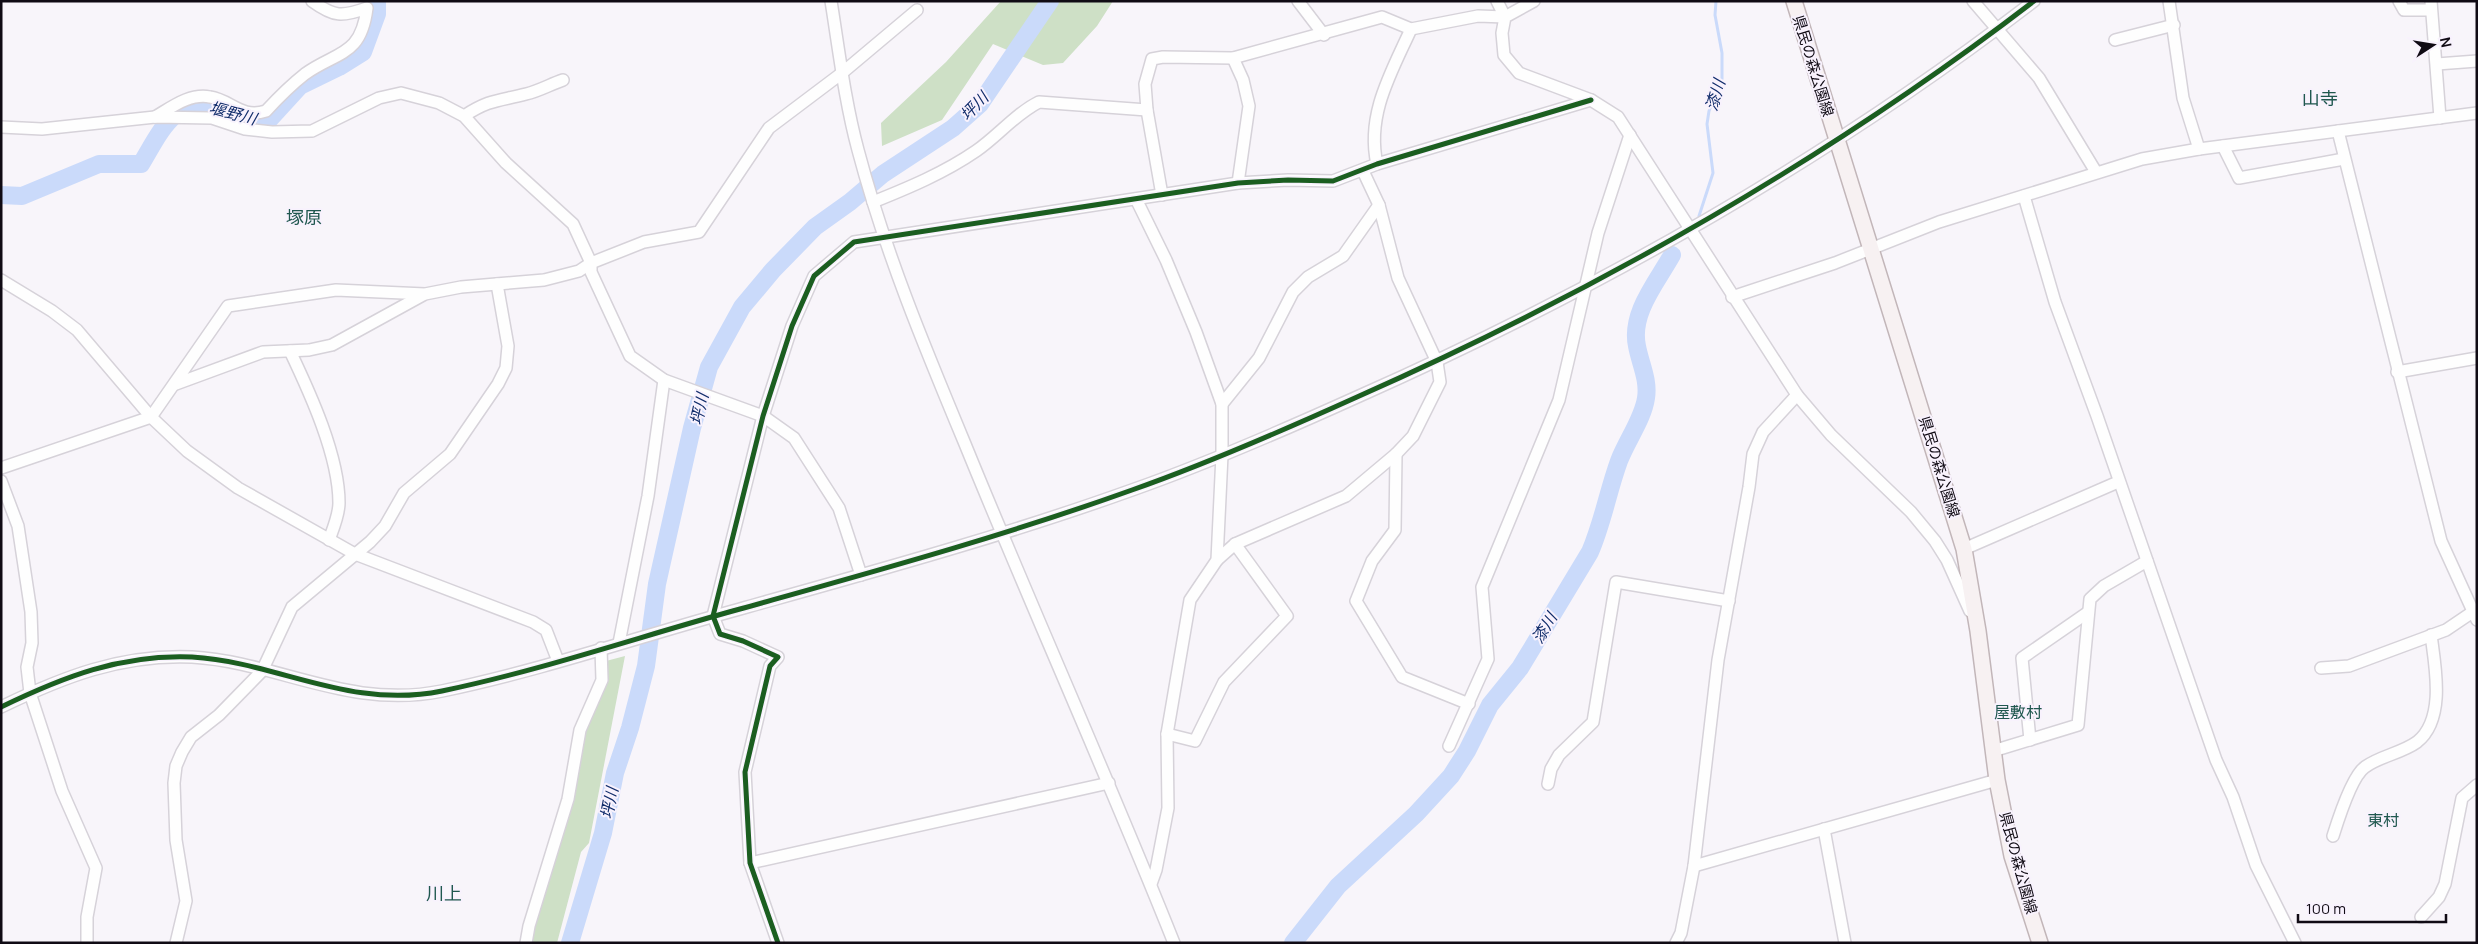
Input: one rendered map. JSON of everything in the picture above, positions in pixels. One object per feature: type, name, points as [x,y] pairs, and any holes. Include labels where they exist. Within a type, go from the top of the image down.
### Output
[{"type":"main road","name":"県民の森公園線","points":[[1794,1],[1835,141],[1964,550],[1978,631],[1997,780],[2012,856],[2040,943]]},
{"type":"street","points":[[157,117],[187,99],[213,98],[249,113],[266,111],[283,93],[307,73],[337,58],[359,37],[365,24],[367,8],[340,15],[326,12],[312,1]]},
{"type":"street","points":[[831,1],[842,73],[865,173],[883,237],[914,321],[1001,532],[1109,783],[1174,943]]},
{"type":"street","points":[[1298,1],[1324,35]]},
{"type":"street","points":[[1497,1],[1506,17],[1502,34],[1504,54],[1519,73],[1591,100],[1618,117],[1688,229],[1797,395],[1831,435],[1912,512],[1935,541],[1947,560],[1978,631]]},
{"type":"street","points":[[1162,195],[1147,110],[1145,84],[1152,60],[1164,58],[1232,58],[1324,35],[1371,18],[1382,17],[1411,30],[1478,16],[1506,17],[1534,1]]},
{"type":"street","points":[[1973,1],[2039,78],[2096,172]]},
{"type":"street","points":[[1,707],[91,668],[145,659],[193,657],[262,671],[346,692],[389,695],[436,692],[558,660],[861,575],[1133,490],[1437,362],[1585,286],[1688,229],[1835,141],[1996,30],[2034,1]]},
{"type":"street","points":[[2169,1],[2174,25],[2183,98],[2199,149]]},
{"type":"street","points":[[2399,1],[2404,10],[2431,6],[2440,118]]},
{"type":"street","points":[[1,468],[152,417],[228,306],[336,290],[425,294],[461,287],[544,280],[579,271],[591,263],[644,242],[699,232],[769,128],[842,73],[917,10]]},
{"type":"street","points":[[2115,40],[2174,25]]},
{"type":"street","points":[[1377,164],[1373,148],[1379,101],[1411,30]]},
{"type":"street","points":[[1232,58],[1243,80],[1249,106],[1238,183]]},
{"type":"street","points":[[2437,64],[2477,61]]},
{"type":"street","points":[[464,116],[481,105],[497,99],[527,94],[563,80]]},
{"type":"street","points":[[1,127],[42,129],[157,117],[212,118],[245,128],[272,132],[312,131],[379,98],[401,93],[439,102],[464,116],[506,163],[573,224],[591,263],[591,272],[630,356],[664,380],[763,416],[794,438],[840,508],[861,575]]},
{"type":"street","points":[[213,98],[223,120]]},
{"type":"street","points":[[778,943],[750,863],[745,772],[770,666],[778,657],[743,641],[720,634],[713,616],[763,416],[792,326],[814,276],[854,242],[1238,183],[1288,180],[1333,181],[1364,171],[1377,164],[1591,100]]},
{"type":"street","points":[[873,202],[921,183],[976,151],[1026,108],[1039,102],[1147,110]]},
{"type":"street","points":[[1732,297],[1835,263],[1939,222],[2142,159],[2199,149],[2477,113]]},
{"type":"street","points":[[2322,668],[2349,666],[2446,630],[2475,614],[2440,541],[2338,131]]},
{"type":"street","points":[[1449,746],[1470,704],[1488,659],[1482,587],[1559,400],[1598,233],[1630,135]]},
{"type":"street","points":[[2223,146],[2239,178],[2344,159]]},
{"type":"street","points":[[1151,884],[1156,870],[1168,808],[1167,734],[1190,600],[1217,560],[1235,544],[1346,496],[1396,454],[1413,436],[1440,382],[1437,362],[1398,278],[1379,205],[1364,171]]},
{"type":"street","points":[[2024,196],[2055,302],[2097,416],[2118,482],[2216,760],[2232,797],[2256,865],[2295,943]]},
{"type":"street","points":[[1136,199],[1166,260],[1222,404],[1222,454],[1217,560]]},
{"type":"street","points":[[1222,404],[1259,358],[1293,292],[1308,277],[1343,256],[1379,205]]},
{"type":"street","points":[[1,280],[52,311],[77,330],[152,417],[187,451],[238,488],[355,554],[534,622],[546,630],[558,660]]},
{"type":"street","points":[[176,943],[186,901],[176,840],[174,784],[176,766],[191,737],[219,716],[262,671],[292,607],[385,526],[404,493],[450,454],[498,384],[506,368],[508,346],[497,284]]},
{"type":"street","points":[[176,384],[263,352],[290,351],[332,345],[425,294]]},
{"type":"street","points":[[290,351],[321,425],[338,486],[339,505],[329,540]]},
{"type":"street","points":[[2397,372],[2477,358]]},
{"type":"street","points":[[619,643],[648,496],[664,380]]},
{"type":"street","points":[[1676,943],[1681,933],[1694,866],[1718,660],[1749,487],[1752,454],[1763,432],[1797,395]]},
{"type":"street","points":[[1396,454],[1395,530],[1372,561],[1356,601],[1402,677],[1470,704]]},
{"type":"street","points":[[1,481],[18,526],[31,612],[32,643],[27,667],[30,693],[62,791],[96,868],[87,917],[87,943]]},
{"type":"street","points":[[1964,550],[2118,482]]},
{"type":"street","points":[[1167,734],[1195,741],[1224,682],[1287,616],[1235,544]]},
{"type":"street","points":[[1993,750],[2078,725],[2087,613],[2090,599],[2104,586],[2147,561]]},
{"type":"street","points":[[1548,784],[1551,769],[1559,755],[1593,722],[1616,582],[1729,601]]},
{"type":"street","points":[[2030,740],[2022,658],[2087,613]]},
{"type":"street","points":[[2333,836],[2344,803],[2364,767],[2418,742],[2430,726],[2438,694],[2431,635]]},
{"type":"street","points":[[526,943],[529,926],[568,799],[580,730],[602,680],[600,648]]},
{"type":"street","points":[[1694,866],[1997,780]]},
{"type":"street","points":[[750,863],[1109,783]]},
{"type":"street","points":[[2421,917],[2445,884],[2462,798],[2477,785]]},
{"type":"street","points":[[1824,829],[1845,943]]},
{"type":"green space","points":[[1001,1],[1113,1],[1097,26],[1063,63],[1043,65],[993,44],[942,120],[882,146],[881,123],[946,62]]},
{"type":"green space","points":[[625,656],[589,843],[581,852],[557,943],[528,943],[584,731],[606,661]]},
{"type":"waterway","name":"堰野川","points":[[1,195],[22,196],[99,164],[141,164],[163,128],[181,111],[191,107],[205,106],[249,120],[268,121],[300,86],[339,67],[363,52],[377,14],[377,1]]},
{"type":"waterway","name":"坪川","points":[[570,943],[603,833],[615,773],[630,728],[646,666],[657,584],[692,428],[709,367],[742,307],[773,270],[815,227],[850,202],[883,174],[953,128],[980,104],[1050,1]]},
{"type":"waterway","name":"漆川","points":[[1699,216],[1713,173],[1707,124],[1709,111],[1722,79],[1722,53],[1715,15],[1716,1]]},
{"type":"waterway","name":"漆川","points":[[1293,943],[1338,886],[1416,814],[1451,776],[1467,751],[1490,705],[1520,668],[1590,552],[1619,461],[1642,414],[1646,398],[1645,378],[1637,346],[1637,322],[1646,298],[1672,255]]},
{"type":"cycle path","points":[[1,707],[47,686],[93,670],[141,659],[166,657],[192,657],[224,661],[345,690],[376,694],[408,695],[442,691],[555,663],[987,538],[1084,507],[1189,469],[1330,409],[1446,356],[1622,267],[1708,219],[1792,168],[1874,115],[2034,1]]},
{"type":"cycle path","points":[[778,943],[750,863],[745,772],[770,666],[778,657],[743,641],[720,634],[713,616],[763,416],[792,326],[814,276],[854,242],[1238,183],[1288,180],[1333,181],[1377,164],[1591,100]]},
{"type":"district","name":"山寺","points":[[2320,99]]},
{"type":"district","name":"塚原","points":[[304,218]]},
{"type":"district","name":"屋敷村","points":[[2018,712]]},
{"type":"district","name":"東村","points":[[2383,820]]},
{"type":"district","name":"川上","points":[[444,894]]}]
